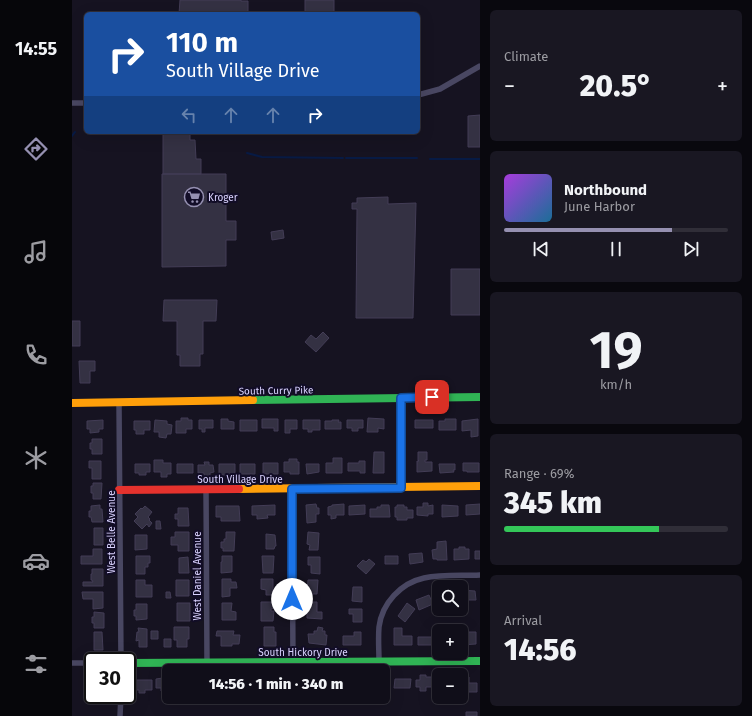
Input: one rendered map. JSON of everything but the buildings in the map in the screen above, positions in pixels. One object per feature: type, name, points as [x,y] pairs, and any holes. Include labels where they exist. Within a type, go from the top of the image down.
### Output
[{"type":"street","points":[[420,94],[440,89],[480,66]]},
{"type":"street","points":[[72,103],[84,103]]},
{"type":"street","name":"South Curry Pike","points":[[72,403],[118,404],[480,397]]},
{"type":"street","points":[[401,398],[401,488]]},
{"type":"street","name":"West Belle Avenue","points":[[118,404],[121,652]]},
{"type":"street","name":"South Village Drive","points":[[119,490],[480,486]]},
{"type":"street","points":[[292,489],[293,661]]},
{"type":"street","name":"West Daniel Avenue","points":[[206,490],[207,662]]},
{"type":"street","points":[[379,661],[378,634],[380,619],[394,594],[405,586],[423,578],[432,576],[480,575]]},
{"type":"street","name":"South Hickory Drive","points":[[136,663],[480,661]]},
{"type":"street","points":[[72,663],[84,663]]},
{"type":"street","points":[[120,704],[120,716]]},
{"type":"waterway","points":[[72,136],[75,132]]},
{"type":"waterway","points":[[247,153],[262,157],[343,158]]},
{"type":"waterway","points":[[346,158],[417,158]]},
{"type":"waterway","points":[[430,159],[480,159]]},
{"type":"traffic: fast","points":[[253,400],[480,397]]},
{"type":"traffic: fast","points":[[136,663],[480,661]]},
{"type":"traffic: slow","points":[[72,403],[253,400]]},
{"type":"traffic: slow","points":[[239,489],[480,486]]},
{"type":"traffic: jam","points":[[119,490],[239,489]]},
{"type":"place","name":"Kroger","points":[[194,197]]},
{"type":"route","points":[[292,599],[292,489],[401,488],[401,398],[432,397]]}]
